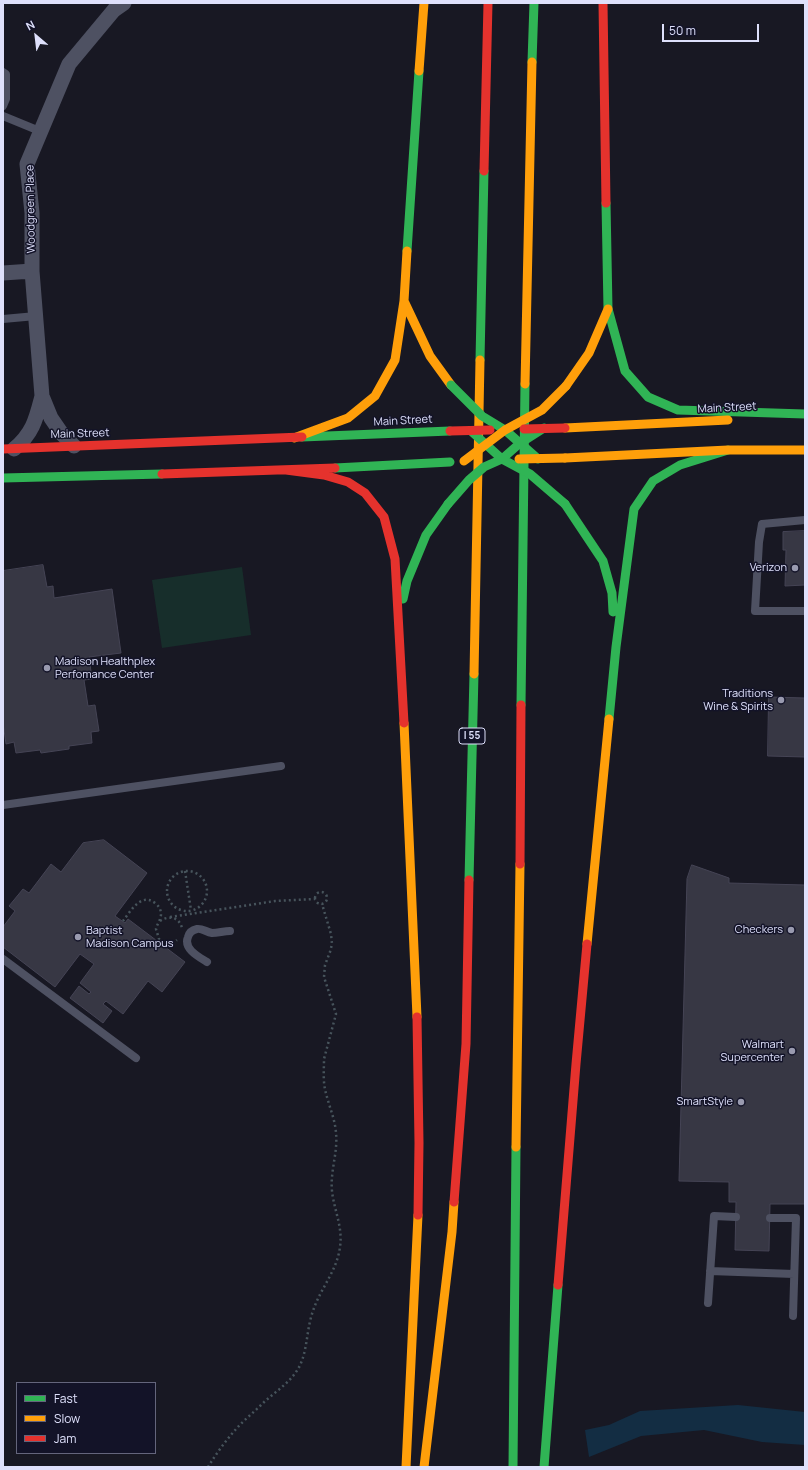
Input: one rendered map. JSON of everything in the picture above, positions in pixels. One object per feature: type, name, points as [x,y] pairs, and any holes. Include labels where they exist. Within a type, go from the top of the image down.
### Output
[{"type":"main road","points":[[294,438],[348,418],[375,396],[395,360],[404,301],[424,3]]},
{"type":"main road","name":"I 55","points":[[424,1467],[452,1232],[466,1044],[488,3]]},
{"type":"main road","points":[[513,1467],[525,357],[534,3]]},
{"type":"main road","points":[[603,3],[608,309],[625,371],[648,397],[678,410],[805,415]]},
{"type":"main road","points":[[404,301],[430,356],[452,386],[482,416],[505,430],[519,444],[538,459]]},
{"type":"main road","points":[[464,461],[488,445],[505,430],[542,410],[566,386],[589,354],[608,309]]},
{"type":"main road","name":"Main Street","points":[[8,449],[471,430],[565,428],[805,415]]},
{"type":"main road","points":[[398,622],[407,582],[426,535],[448,504],[469,480],[484,467],[502,459],[519,444],[544,428]]},
{"type":"main road","points":[[471,430],[502,459],[530,474],[565,504],[603,561],[612,593],[616,647]]},
{"type":"main road","points":[[544,1467],[576,1064],[616,647],[634,509],[653,481],[680,465],[728,450]]},
{"type":"main road","points":[[3,478],[286,470],[502,459],[565,458],[728,450],[805,450]]},
{"type":"main road","points":[[286,470],[324,475],[348,482],[365,493],[384,517],[395,559],[415,941],[419,1143],[417,1259],[406,1467]]},
{"type":"street","name":"Woodgreen Place","points":[[8,449],[24,440],[32,429],[37,418],[42,396],[32,271],[32,213],[27,164],[70,64],[114,10],[124,3]]},
{"type":"street","points":[[3,273],[32,271]]},
{"type":"street","name":"Woodgreen Place","points":[[42,396],[51,418],[62,434],[74,446]]},
{"type":"lane","points":[[3,72],[6,74],[6,99],[3,106]]},
{"type":"lane","points":[[3,116],[42,132]]},
{"type":"lane","points":[[3,319],[36,316]]},
{"type":"lane","points":[[805,520],[762,524],[759,542],[755,611],[805,611]]},
{"type":"lane","points":[[3,805],[281,766]]},
{"type":"lane","points":[[207,962],[190,950],[187,944],[187,938],[190,932],[197,929],[210,933],[230,931]]},
{"type":"lane","points":[[3,959],[136,1058]]},
{"type":"lane","points":[[708,1303],[714,1216],[736,1217]]},
{"type":"lane","points":[[770,1218],[796,1218],[793,1316]]},
{"type":"lane","points":[[710,1271],[794,1274]]},
{"type":"path","points":[[185,871],[191,912]]},
{"type":"path","points":[[185,871],[196,873],[201,877],[207,887],[207,893],[202,904],[191,912],[178,908],[169,900],[168,894],[170,882],[174,876],[185,871]]},
{"type":"path","points":[[315,899],[316,894],[319,892],[325,894],[326,900],[322,904]]},
{"type":"path","points":[[179,938],[171,943],[162,942],[156,934],[157,925],[165,917],[191,912],[315,899]]},
{"type":"path","points":[[315,899],[318,904],[322,904]]},
{"type":"path","points":[[122,921],[136,904],[148,900],[159,907],[161,916],[160,921]]},
{"type":"path","points":[[208,1467],[237,1428],[283,1387],[298,1369],[304,1352],[312,1312],[339,1256],[341,1240],[340,1230],[333,1198],[331,1178],[336,1144],[336,1133],[333,1113],[325,1088],[324,1064],[336,1014],[324,977],[325,965],[332,944],[331,934],[322,904]]},
{"type":"path","points":[[170,917],[178,921],[181,925],[182,934]]},
{"type":"green space","points":[[242,567],[251,635],[162,648],[152,580]]},
{"type":"water","points":[[738,1405],[805,1412],[805,1445],[762,1442],[704,1430],[641,1436],[589,1457],[585,1430],[609,1425],[640,1411]]},
{"type":"building","name":"Verizon","points":[[805,531],[805,585],[785,586],[786,550],[783,550],[783,532]]},
{"type":"building","name":"Madison Healthplex Perfomance Center","points":[[43,565],[47,587],[53,586],[54,598],[112,589],[121,653],[89,657],[92,679],[84,680],[88,706],[95,705],[99,731],[91,732],[92,743],[69,746],[69,749],[41,753],[40,750],[16,753],[14,742],[6,744],[3,723],[3,571]]},
{"type":"building","points":[[769,697],[805,698],[805,757],[768,756]]},
{"type":"building","name":"Baptist Madison Campus","points":[[104,840],[147,873],[115,916],[125,923],[128,919],[185,962],[162,992],[148,981],[123,1014],[106,1001],[103,1004],[112,1011],[103,1023],[70,998],[79,986],[89,994],[91,992],[80,983],[94,964],[80,954],[55,987],[3,947],[3,927],[15,911],[9,906],[23,889],[29,893],[51,864],[61,872],[83,843]]},
{"type":"building","points":[[692,865],[729,878],[729,883],[805,885],[805,1204],[770,1204],[769,1251],[735,1250],[736,1202],[729,1202],[729,1182],[679,1181],[687,879]]},
{"type":"traffic: fast","points":[[532,62],[534,3]]},
{"type":"traffic: fast","points":[[407,251],[419,71]]},
{"type":"traffic: fast","points":[[480,360],[484,171]]},
{"type":"traffic: fast","points":[[606,203],[608,309],[625,371],[648,397],[678,410],[805,414]]},
{"type":"traffic: fast","points":[[521,705],[525,384]]},
{"type":"traffic: fast","points":[[451,385],[482,416],[505,430],[538,459]]},
{"type":"traffic: fast","points":[[448,504],[469,480],[484,467],[502,459],[519,444],[544,428]]},
{"type":"traffic: fast","points":[[302,437],[450,431]]},
{"type":"traffic: fast","points":[[471,431],[502,459],[530,474],[565,504]]},
{"type":"traffic: fast","points":[[609,719],[616,647],[634,509],[653,481],[680,465],[728,450]]},
{"type":"traffic: fast","points":[[335,468],[450,462]]},
{"type":"traffic: fast","points":[[3,478],[162,474]]},
{"type":"traffic: fast","points":[[403,599],[407,581],[426,535],[448,504]]},
{"type":"traffic: fast","points":[[565,504],[603,561],[612,593],[613,612]]},
{"type":"traffic: fast","points":[[469,880],[474,674]]},
{"type":"traffic: fast","points":[[513,1467],[516,1147]]},
{"type":"traffic: fast","points":[[544,1467],[558,1285]]},
{"type":"traffic: slow","points":[[419,71],[424,3]]},
{"type":"traffic: slow","points":[[525,384],[532,62]]},
{"type":"traffic: slow","points":[[294,438],[348,418],[375,396],[395,360],[404,301],[407,251]]},
{"type":"traffic: slow","points":[[404,301],[430,356],[451,385]]},
{"type":"traffic: slow","points":[[566,386],[589,353],[608,309]]},
{"type":"traffic: slow","points":[[474,674],[480,360]]},
{"type":"traffic: slow","points":[[464,461],[505,430],[542,410],[566,386]]},
{"type":"traffic: slow","points":[[565,428],[728,420]]},
{"type":"traffic: slow","points":[[565,458],[728,450],[805,450]]},
{"type":"traffic: slow","points":[[519,459],[565,458]]},
{"type":"traffic: slow","points":[[587,944],[609,719]]},
{"type":"traffic: slow","points":[[404,723],[417,1017]]},
{"type":"traffic: slow","points":[[516,1147],[520,864]]},
{"type":"traffic: slow","points":[[424,1467],[452,1232],[454,1202]]},
{"type":"traffic: slow","points":[[406,1467],[418,1215]]},
{"type":"traffic: jam","points":[[484,171],[488,3]]},
{"type":"traffic: jam","points":[[603,3],[606,203]]},
{"type":"traffic: jam","points":[[524,429],[565,428]]},
{"type":"traffic: jam","points":[[450,431],[490,430]]},
{"type":"traffic: jam","points":[[3,449],[302,437]]},
{"type":"traffic: jam","points":[[162,474],[335,468]]},
{"type":"traffic: jam","points":[[286,470],[324,475],[348,482],[365,493],[384,517],[395,559],[404,723]]},
{"type":"traffic: jam","points":[[520,864],[521,705]]},
{"type":"traffic: jam","points":[[454,1202],[466,1044],[469,880]]},
{"type":"traffic: jam","points":[[558,1285],[587,944]]},
{"type":"traffic: jam","points":[[417,1017],[419,1143],[418,1215]]},
{"type":"place","name":"Verizon","points":[[795,568]]},
{"type":"place","name":"Madison Healthplex Perfomance Center","points":[[47,668]]},
{"type":"place","name":"Traditions Wine & Spirits","points":[[781,700]]},
{"type":"place","name":"Checkers","points":[[791,930]]},
{"type":"place","name":"Baptist Madison Campus","points":[[78,937]]},
{"type":"place","name":"Walmart Supercenter","points":[[792,1051]]},
{"type":"place","name":"SmartStyle","points":[[741,1102]]}]
